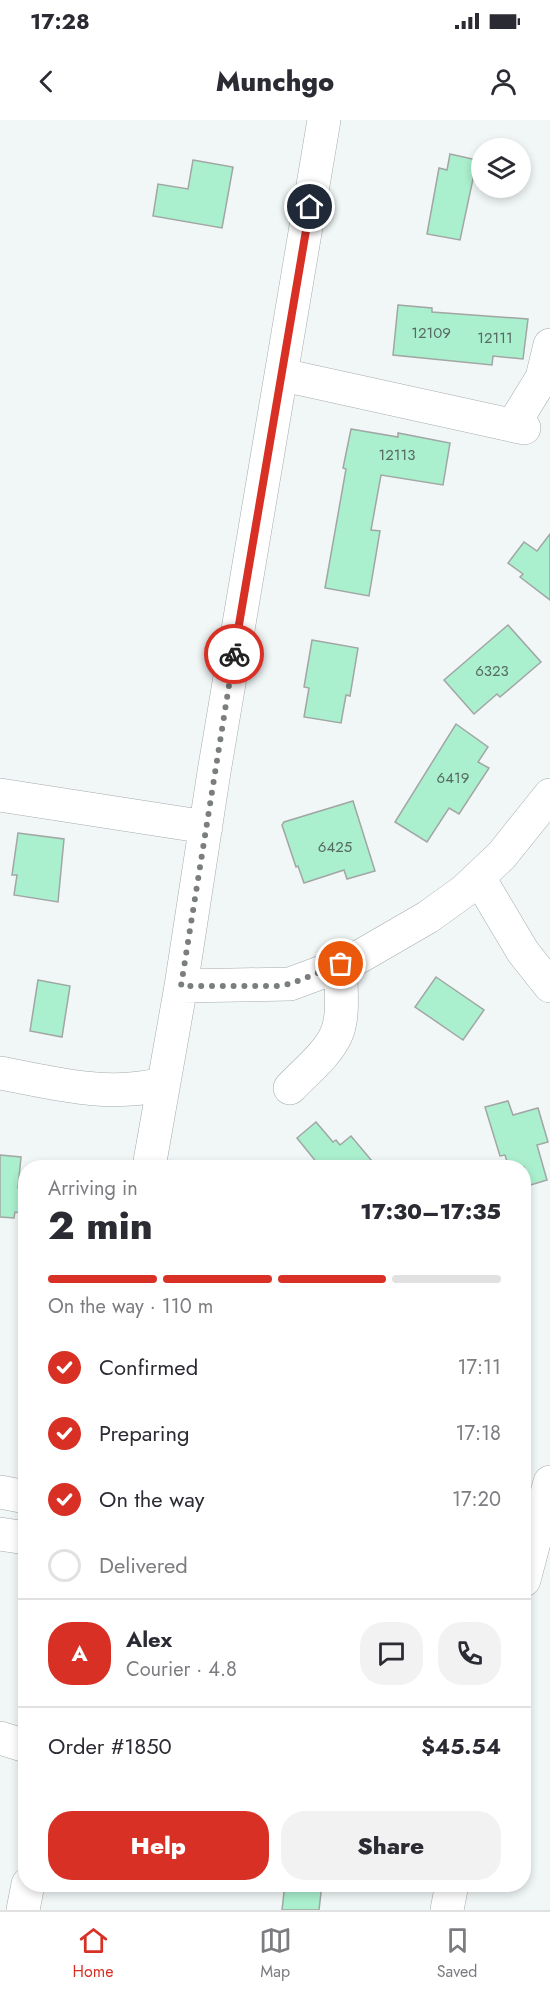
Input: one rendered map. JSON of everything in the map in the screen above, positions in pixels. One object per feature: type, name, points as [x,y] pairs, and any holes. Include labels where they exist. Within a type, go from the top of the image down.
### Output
[{"type":"street","points":[[150,1160],[324,120]]},
{"type":"street","points":[[283,375],[518,427],[542,378],[550,345]]},
{"type":"street","points":[[0,795],[206,827]]},
{"type":"street","points":[[181,986],[276,986],[290,984],[341,964],[428,917],[479,878],[502,855],[550,795]]},
{"type":"street","points":[[479,878],[523,952],[550,986]]},
{"type":"street","points":[[290,1089],[337,1034],[340,1021],[341,964]]},
{"type":"street","points":[[0,1073],[106,1091],[138,1091],[162,1084]]},
{"type":"street","points":[[531,1554],[550,1482]]},
{"type":"street","points":[[0,1492],[18,1495]]},
{"type":"street","points":[[0,1534],[18,1537]]},
{"type":"street","points":[[0,1738],[18,1744]]},
{"type":"street","points":[[23,1910],[26,1892]]},
{"type":"street","points":[[447,1910],[450,1892]]},
{"type":"building","points":[[450,154],[471,159],[471,188],[460,240],[427,234],[439,168],[447,170]]},
{"type":"building","points":[[193,160],[233,167],[222,228],[153,216],[158,184],[188,189]]},
{"type":"building","points":[[398,305],[432,308],[432,312],[528,319],[523,359],[493,356],[492,365],[393,355]]},
{"type":"building","points":[[351,429],[398,437],[398,433],[450,443],[443,485],[381,475],[371,530],[380,531],[369,596],[325,588]]},
{"type":"building","points":[[550,534],[550,600],[520,577],[523,574],[508,563],[524,542],[537,551]]},
{"type":"building","points":[[508,625],[541,662],[500,697],[497,694],[474,714],[444,680]]},
{"type":"building","points":[[312,640],[358,648],[350,696],[346,695],[341,723],[304,717],[309,688],[304,687]]},
{"type":"building","points":[[456,724],[488,747],[478,762],[489,768],[459,814],[449,808],[427,842],[395,822]]},
{"type":"building","points":[[353,801],[375,871],[347,879],[344,870],[304,883],[298,866],[296,867],[282,825],[284,822]]},
{"type":"building","points":[[18,833],[64,839],[58,902],[14,895],[17,875],[12,875]]},
{"type":"building","points":[[436,977],[484,1010],[463,1040],[415,1007]]},
{"type":"building","points":[[38,980],[70,986],[62,1037],[30,1031]]},
{"type":"building","points":[[508,1101],[513,1115],[538,1108],[548,1142],[537,1145],[547,1180],[531,1185],[531,1160],[507,1160],[505,1155],[500,1156],[485,1107]]},
{"type":"building","points":[[316,1122],[333,1142],[336,1140],[340,1145],[351,1136],[371,1160],[315,1160],[297,1138]]},
{"type":"building","points":[[0,1155],[21,1157],[21,1160],[18,1160],[18,1213],[15,1212],[14,1218],[0,1217]]},
{"type":"building","points":[[284,1892],[321,1892],[319,1910],[282,1910]]},
{"type":"way so far","points":[[234,654],[181,986],[276,986],[290,984],[341,964]]},
{"type":"route","points":[[234,654],[310,207]]}]
